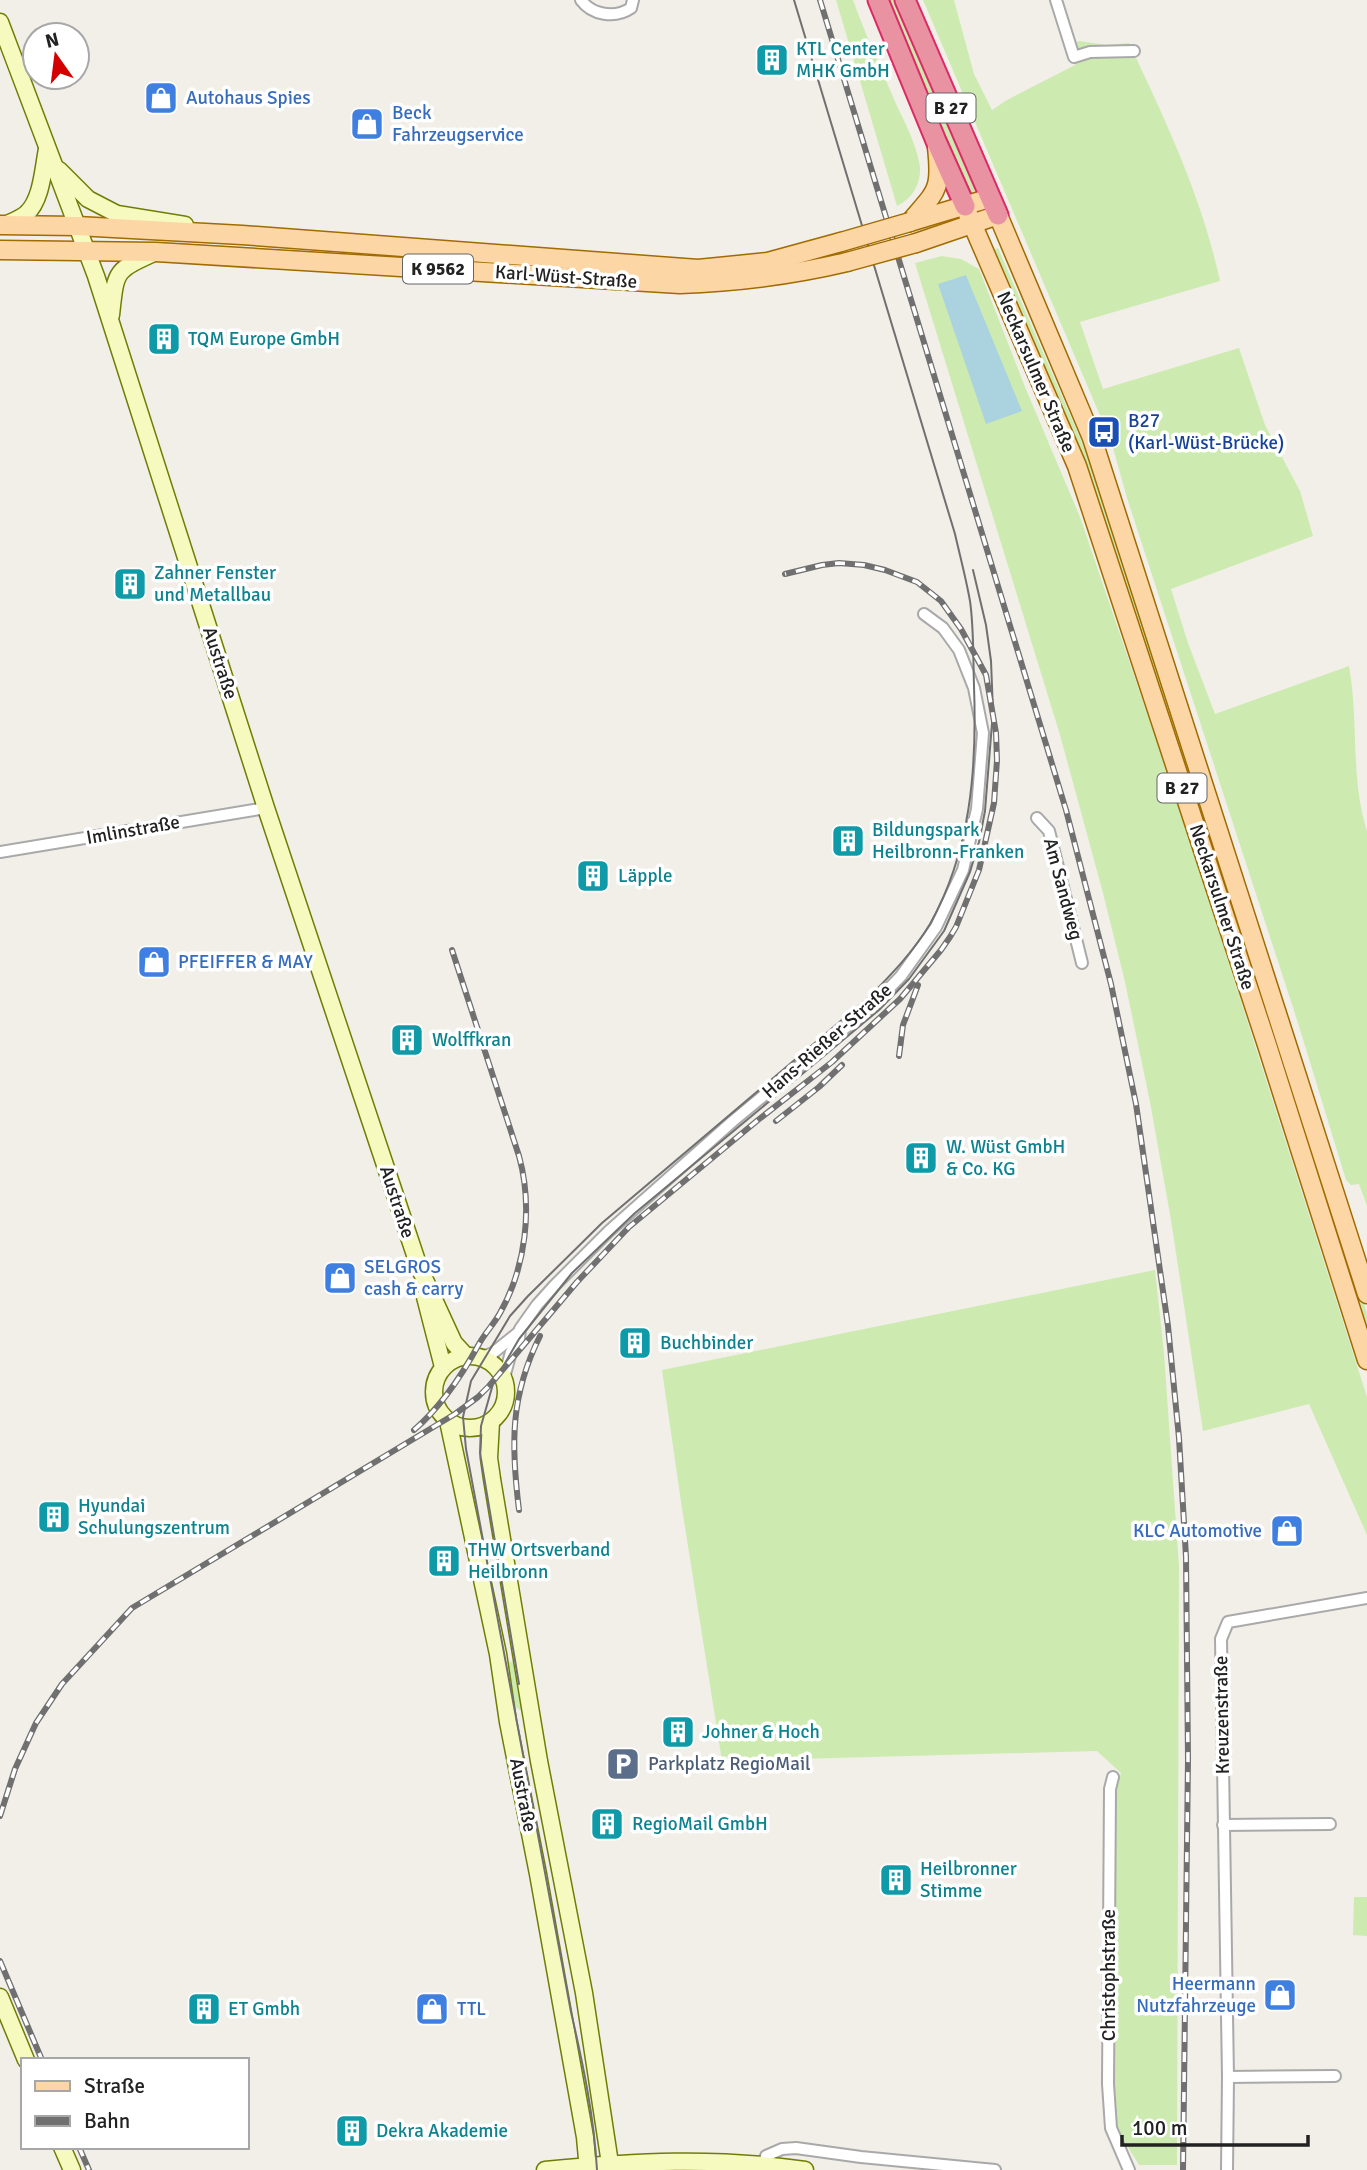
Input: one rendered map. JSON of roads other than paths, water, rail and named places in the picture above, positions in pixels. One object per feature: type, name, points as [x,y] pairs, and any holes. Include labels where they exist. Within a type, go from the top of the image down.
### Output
[{"type":"highway","name":"B 27","points":[[878,0],[965,206]]},
{"type":"highway","name":"B 27","points":[[905,0],[994,207]]},
{"type":"main road","name":"Austraße","points":[[0,22],[86,249],[266,808],[419,1267],[443,1367],[433,1394],[436,1406],[449,1421],[498,1654],[508,1722],[585,2137],[588,2168]]},
{"type":"main road","points":[[909,222],[937,190],[939,166],[936,141]]},
{"type":"main road","points":[[3,225],[25,215],[31,207],[40,187],[47,147]]},
{"type":"main road","points":[[54,165],[88,199],[117,214],[242,235]]},
{"type":"main road","name":"Karl-Wüst-Straße","points":[[3,225],[78,226],[242,235],[698,269],[768,262],[965,206],[994,207]]},
{"type":"main road","name":"B 27","points":[[965,206],[973,225]]},
{"type":"main road","name":"Karl-Wüst-Straße","points":[[0,250],[156,251],[680,284],[713,283],[790,275],[847,262],[973,225],[994,207]]},
{"type":"main road","name":"Neckarsulmer Straße","points":[[994,207],[1092,438],[1367,1294]]},
{"type":"main road","name":"Neckarsulmer Straße","points":[[973,225],[1077,466],[1367,1360]]},
{"type":"main road","points":[[110,321],[115,280],[126,265],[156,251]]},
{"type":"main road","name":"Austraße","points":[[419,1267],[454,1343],[473,1356],[494,1363],[504,1378],[507,1392],[506,1401],[498,1416],[491,1422],[489,1458],[539,1761],[586,2004],[610,2167]]},
{"type":"main road","points":[[443,1367],[457,1357],[473,1356]]},
{"type":"main road","points":[[449,1421],[463,1428],[491,1422]]},
{"type":"main road","points":[[0,1997],[25,2058]]},
{"type":"main road","points":[[63,2149],[72,2170]]},
{"type":"main road","points":[[545,2170],[610,2167],[648,2161],[764,2164],[805,2170]]},
{"type":"street","points":[[581,0],[587,8],[613,15],[624,13],[631,8],[633,0]]},
{"type":"street","points":[[1056,0],[1074,57],[1090,52],[1135,51]]},
{"type":"street","name":"Hans-Rießer-Straße","points":[[473,1356],[493,1353],[519,1332],[537,1305],[609,1231],[733,1121],[874,1004],[901,976],[936,927],[963,870],[976,809],[983,733],[979,706],[959,650],[943,628],[924,614]]},
{"type":"street","name":"Imlinstraße","points":[[0,852],[266,808]]},
{"type":"street","name":"Am Sandweg","points":[[1037,818],[1049,831],[1082,963]]},
{"type":"street","name":"Hans-Rießer-Straße","points":[[504,1378],[511,1352],[519,1339],[519,1332]]},
{"type":"street","name":"Kreuzenstraße","points":[[1227,2170],[1221,1639],[1228,1622],[1367,1598]]},
{"type":"street","name":"Christophstraße","points":[[1113,1777],[1110,1789],[1108,2084],[1111,2128],[1129,2170]]},
{"type":"street","points":[[1223,1825],[1330,1824]]},
{"type":"street","points":[[1228,2077],[1335,2076]]},
{"type":"street","points":[[764,2164],[766,2156],[772,2152],[796,2148],[995,2170]]},
{"type":"water","points":[[966,275],[1022,411],[986,424],[938,284]]},
{"type":"tram line","points":[[597,2170],[587,2090],[466,1449],[463,1417],[471,1381],[510,1316],[602,1223],[869,997],[909,953],[930,924],[955,868],[963,838],[972,778],[975,717],[973,633],[965,575],[955,534],[794,0]]},
{"type":"tram line","points":[[519,1684],[480,1453],[481,1426],[493,1384],[519,1339],[572,1273],[635,1213],[879,1010],[909,979],[944,931],[970,872],[985,811],[993,711],[991,661],[973,570]]},
{"type":"railway","points":[[820,0],[1066,810],[1111,984],[1136,1104],[1168,1326],[1179,1438],[1186,1557],[1188,1759],[1183,2170]]},
{"type":"railway","points":[[0,1816],[15,1769],[36,1723],[62,1684],[132,1608],[455,1414],[478,1397],[577,1282],[629,1227],[832,1062],[900,999],[950,937],[979,870],[994,803],[996,733],[986,675],[961,629],[941,601],[917,582],[885,570],[839,563],[785,574]]},
{"type":"railway","points":[[414,1430],[450,1390],[500,1313],[516,1276],[526,1216],[526,1196],[519,1156],[452,950]]},
{"type":"railway","points":[[899,1056],[903,1025],[918,985]]},
{"type":"railway","points":[[776,1121],[842,1065]]},
{"type":"railway","points":[[519,1510],[515,1421],[523,1379],[540,1336]]},
{"type":"railway","points":[[0,1961],[41,2058]]},
{"type":"railway","points":[[80,2149],[89,2170]]},
{"type":"place","name":"KTL Center MHK GmbH","points":[[772,60]]},
{"type":"place","name":"Autohaus Spies","points":[[161,98]]},
{"type":"place","name":"Beck Fahrzeugservice","points":[[367,124]]},
{"type":"place","name":"TQM Europe GmbH","points":[[164,339]]},
{"type":"place","name":"B27 (Karl-Wüst-Brücke)","points":[[1104,432]]},
{"type":"place","name":"Zahner Fenster und Metallbau","points":[[130,584]]},
{"type":"place","name":"Bildungspark Heilbronn-Franken","points":[[848,841]]},
{"type":"place","name":"Läpple","points":[[593,876]]},
{"type":"place","name":"PFEIFFER & MAY","points":[[154,962]]},
{"type":"place","name":"Wolffkran","points":[[407,1040]]},
{"type":"place","name":"W. Wüst GmbH & Co. KG","points":[[921,1158]]},
{"type":"place","name":"SELGROS cash & carry","points":[[340,1278]]},
{"type":"place","name":"Buchbinder","points":[[635,1343]]},
{"type":"place","name":"Hyundai Schulungszentrum","points":[[54,1517]]},
{"type":"place","name":"KLC Automotive","points":[[1287,1531]]},
{"type":"place","name":"THW Ortsverband Heilbronn","points":[[444,1561]]},
{"type":"place","name":"Johner & Hoch","points":[[678,1732]]},
{"type":"place","name":"Parkplatz RegioMail","points":[[623,1764]]},
{"type":"place","name":"RegioMail GmbH","points":[[607,1824]]},
{"type":"place","name":"Heilbronner Stimme","points":[[896,1880]]},
{"type":"place","name":"Heermann Nutzfahrzeuge","points":[[1280,1995]]},
{"type":"place","name":"ET Gmbh","points":[[204,2009]]},
{"type":"place","name":"TTL","points":[[432,2009]]},
{"type":"place","name":"Dekra Akademie","points":[[352,2131]]}]
